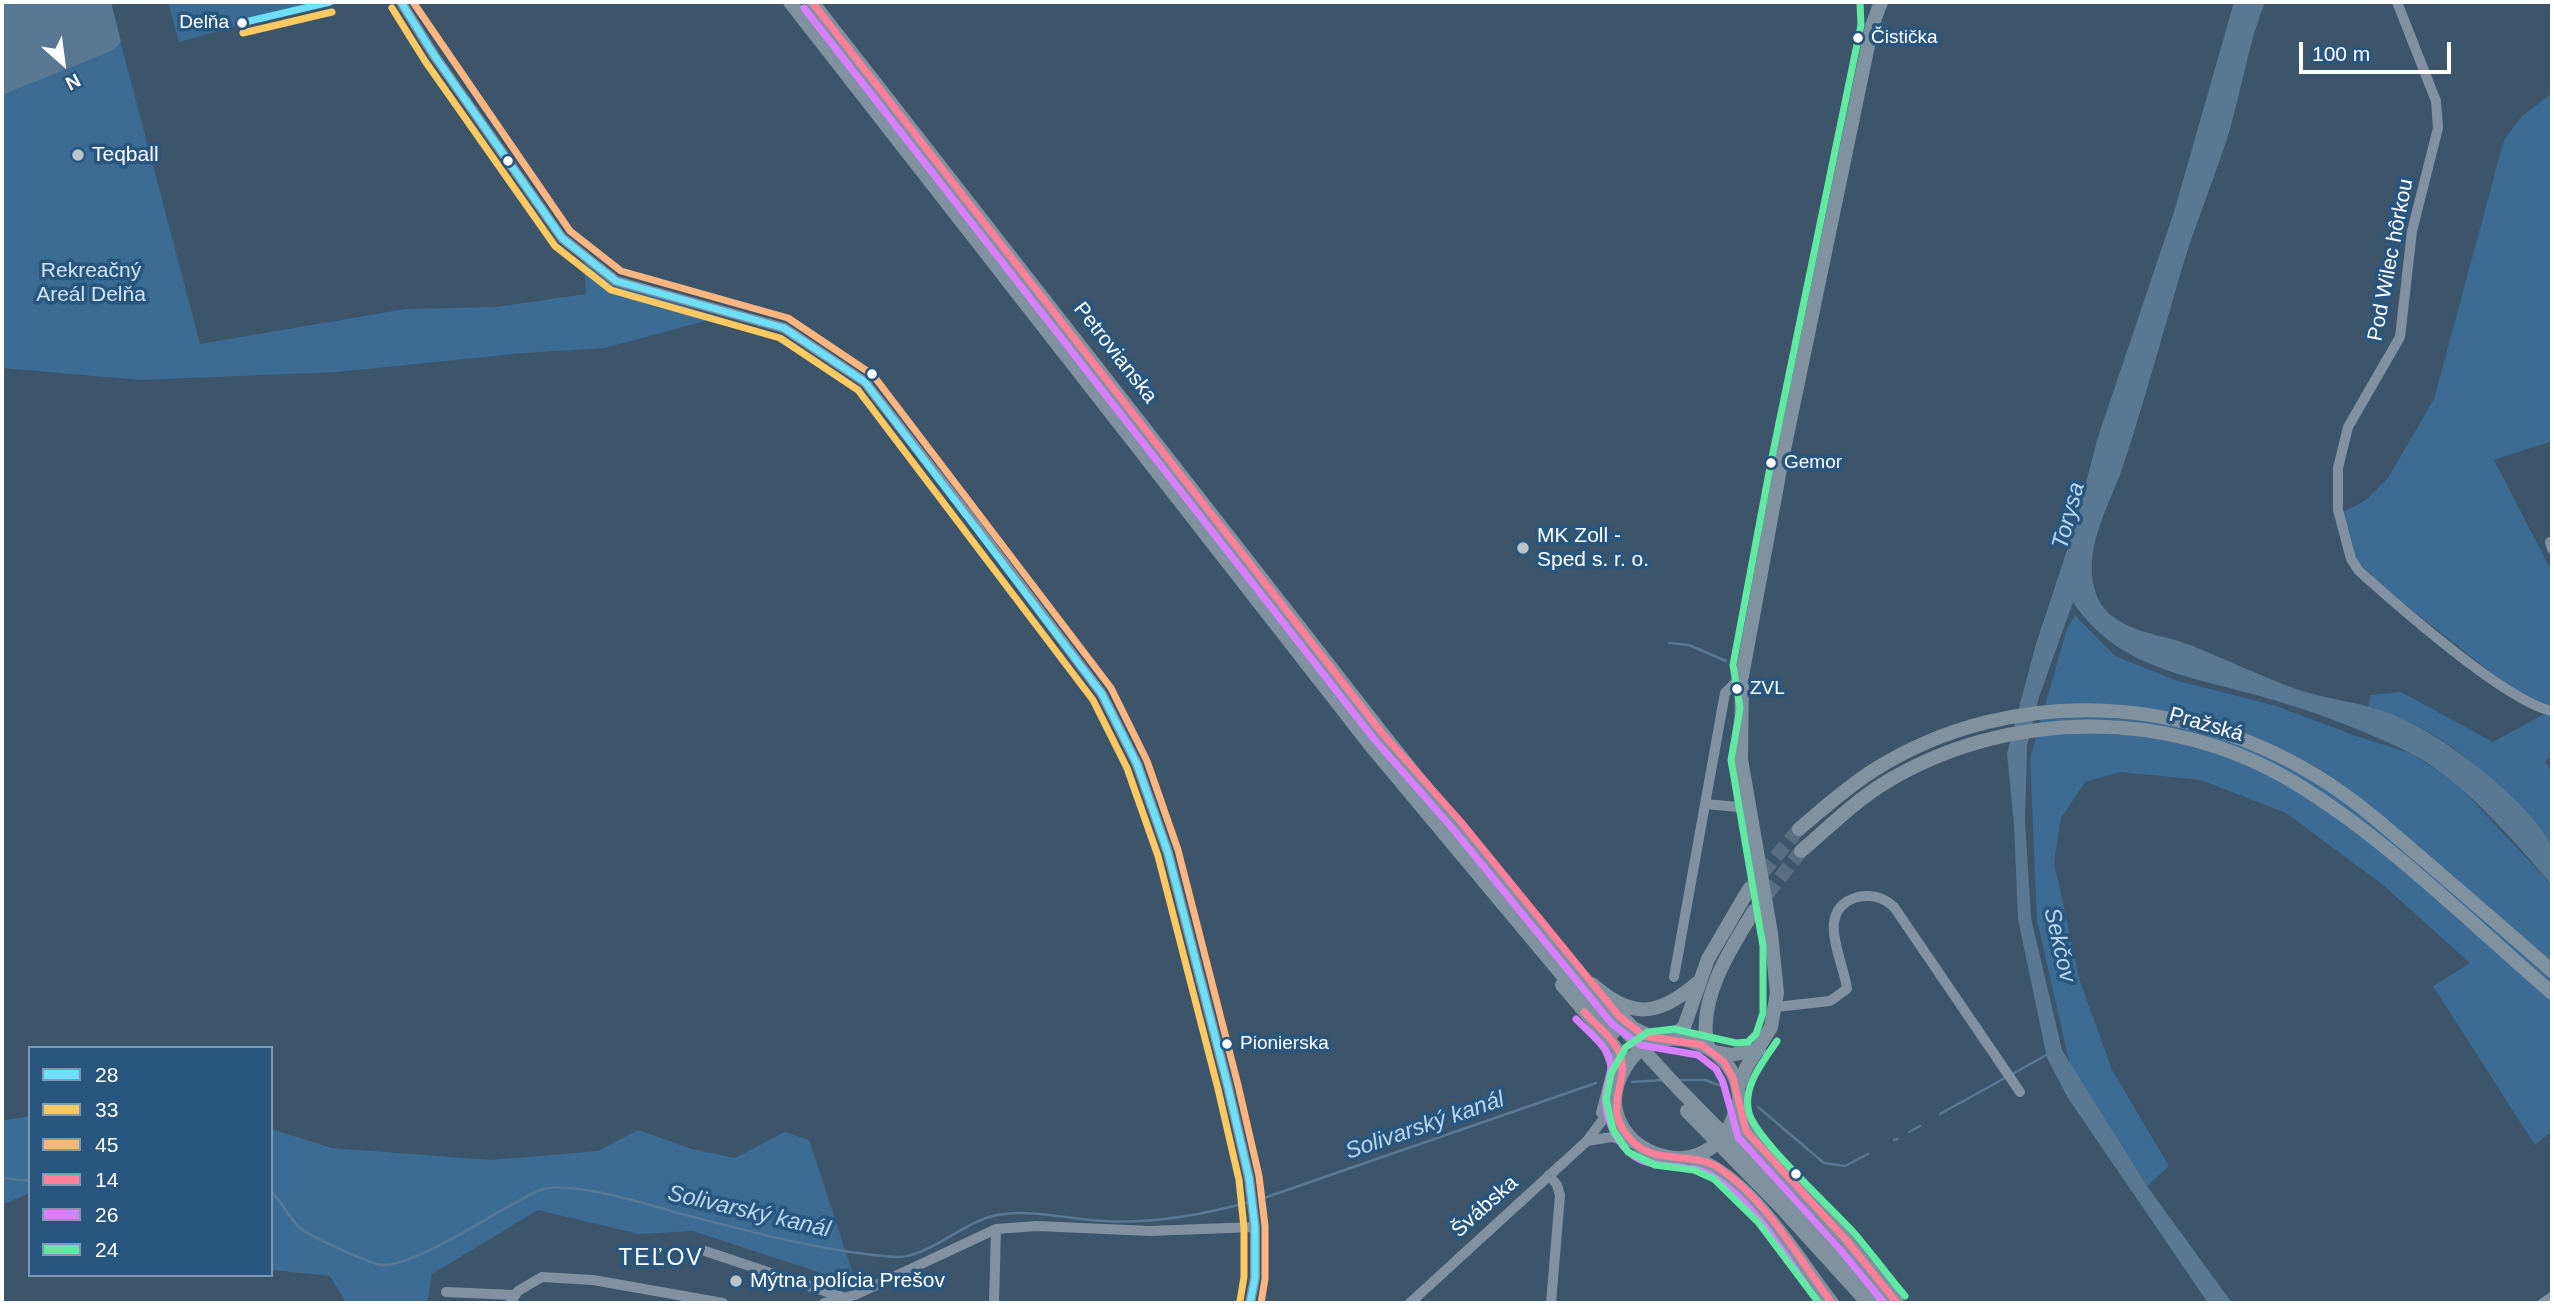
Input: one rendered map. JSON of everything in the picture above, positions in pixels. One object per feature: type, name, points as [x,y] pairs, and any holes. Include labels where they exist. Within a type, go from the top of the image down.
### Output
[{"type":"main road","name":"Petrovianska","points":[[790,2],[1370,746]]},
{"type":"main road","name":"Petrovianska","points":[[812,2],[1582,985]]},
{"type":"main road","points":[[1870,2],[1872,26]]},
{"type":"main road","points":[[1748,1194],[1727,1148],[1727,1133],[1746,1068],[1771,1027],[1776,1007],[1772,944],[1739,727],[1742,676],[1781,464],[1872,26],[1881,2]]},
{"type":"main road","name":"Pražská","points":[[1799,829],[1875,769],[1912,749],[1979,724],[2073,709],[2140,712],[2181,719],[2272,750],[2331,785],[2552,971]]},
{"type":"main road","name":"Pražská","points":[[1801,851],[1853,805],[1883,784],[1917,765],[1976,743],[2035,730],[2070,727],[2138,729],[2184,738],[2239,755],[2293,781],[2341,813],[2552,993]]},
{"type":"main road","points":[[1370,746],[1582,985],[1669,1094],[1784,1203],[1881,1303]]},
{"type":"main road","points":[[1370,746],[1421,816],[1619,1052],[1622,1073]]},
{"type":"main road","points":[[1749,889],[1720,934],[1697,983],[1684,1027],[1637,1053],[1622,1073],[1615,1096],[1626,1133],[1635,1144],[1658,1157],[1690,1157],[1719,1169],[1748,1194],[1832,1303]]},
{"type":"main road","points":[[1754,911],[1724,964],[1714,990],[1704,1024],[1711,1049],[1725,1062],[1738,1096],[1740,1118],[1746,1131],[1847,1241],[1896,1303]]},
{"type":"main road","points":[[1582,985],[1619,1004],[1644,1010],[1660,1008],[1675,1001],[1697,983]]},
{"type":"main road","points":[[1582,985],[1633,1028],[1663,1040],[1683,1039],[1731,1055],[1759,1049]]},
{"type":"main road","points":[[1690,1157],[1714,1146],[1727,1133]]},
{"type":"main road","points":[[1784,1203],[1868,1303]]},
{"type":"street","points":[[401,2],[434,55],[562,238],[616,281],[785,328],[865,382],[1102,694],[1137,764],[1168,853],[1228,1087],[1251,1195],[1255,1227],[1255,1278],[1250,1303]]},
{"type":"street","name":"Pod Wilec hôrkou","points":[[2397,2],[2401,18],[2436,101],[2438,128],[2412,231],[2400,337],[2348,427],[2338,468],[2338,510],[2350,559],[2359,571],[2510,692],[2538,708],[2552,711]]},
{"type":"street","points":[[1674,977],[1725,693],[1742,676]]},
{"type":"street","points":[[1705,804],[1750,808]]},
{"type":"street","points":[[1776,1007],[1830,1001],[1847,989],[1834,938],[1834,919],[1850,900],[1864,896],[1879,897],[1894,907],[2020,1092]]},
{"type":"street","points":[[1587,1141],[1604,1105],[1613,1067],[1610,1052],[1597,1027]]},
{"type":"street","name":"Švábska","points":[[1410,1303],[1587,1141],[1608,1114],[1615,1096]]},
{"type":"street","points":[[1587,1141],[1612,1137],[1635,1144]]},
{"type":"street","points":[[1549,1175],[1557,1185],[1560,1195],[1551,1303]]},
{"type":"street","points":[[824,1303],[846,1301],[996,1229],[1037,1226],[1150,1231],[1255,1227]]},
{"type":"street","points":[[994,1303],[996,1229]]},
{"type":"street","points":[[705,1251],[846,1301]]},
{"type":"street","points":[[446,1292],[512,1299],[542,1277],[593,1280],[723,1303]]},
{"type":"street","points":[[2543,1303],[2552,1297]]},
{"type":"green space","name":"Rekreačný Areál Delňa","points":[[2,2],[110,2],[200,344],[406,309],[496,307],[586,294],[584,259],[620,286],[720,317],[605,348],[524,353],[337,372],[141,380],[2,368]]},
{"type":"green space","points":[[168,2],[325,2],[179,42]]},
{"type":"green space","points":[[2552,93],[2552,441],[2494,460],[2552,572],[2552,755],[2545,762],[2552,772],[2552,846],[2493,781],[2447,744],[2396,716],[2368,708],[2371,695],[2401,692],[2493,742],[2544,714],[2383,587],[2354,558],[2339,514],[2366,500],[2388,478],[2434,399],[2504,140],[2521,117]]},
{"type":"green space","points":[[2075,615],[2115,656],[2175,680],[2276,706],[2410,753],[2452,779],[2552,885],[2552,1131],[2535,1145],[2433,986],[2470,963],[2383,885],[2286,813],[2201,780],[2120,772],[2085,782],[2061,818],[2054,863],[2080,981],[2112,1070],[2169,1166],[2147,1186],[2070,1065],[2037,920],[2030,758],[2067,629]]},
{"type":"green space","points":[[28,1116],[28,1194],[2,1205],[2,1121]]},
{"type":"green space","points":[[273,1130],[332,1148],[491,1160],[598,1151],[638,1130],[692,1149],[735,1158],[785,1132],[809,1140],[859,1292],[855,1293],[846,1281],[693,1231],[639,1234],[538,1210],[432,1274],[427,1303],[346,1303],[330,1276],[273,1270]]},
{"type":"shaded area","points":[[2,2],[111,2],[121,41],[114,50],[2,95]]},
{"type":"shaded area","points":[[2234,2],[2265,2],[2230,129],[2183,265],[2123,466],[2095,541],[2092,556],[2094,587],[2108,613],[2133,628],[2190,645],[2296,689],[2389,713],[2431,734],[2501,786],[2538,825],[2550,843],[2552,885],[2485,811],[2428,763],[2373,736],[2318,714],[2183,675],[2133,656],[2111,642],[2091,624],[2073,602],[2039,697],[2027,746],[2025,822],[2031,918],[2062,1050],[2147,1186],[2232,1303],[2208,1303],[2068,1098],[2047,1058],[2018,919],[2014,824],[2007,753],[2036,644],[2075,526],[2097,440],[2174,212]]},
{"type":"waterway","points":[[1669,643],[1689,645],[1726,661]]},
{"type":"waterway","name":"Solivarský kanál","points":[[2011,1075],[2048,1054]]},
{"type":"waterway","name":"Solivarský kanál","points":[[1940,1114],[2005,1078]]},
{"type":"waterway","name":"Solivarský kanál","points":[[1632,1082],[1663,1080]]},
{"type":"waterway","name":"Solivarský kanál","points":[[1677,1080],[1705,1080],[1724,1087]]},
{"type":"waterway","name":"Solivarský kanál","points":[[1264,1198],[1596,1083]]},
{"type":"waterway","name":"Solivarský kanál","points":[[1758,1107],[1824,1163],[1845,1166],[1868,1154]]},
{"type":"waterway","name":"Solivarský kanál","points":[[1909,1132],[1920,1126]]},
{"type":"waterway","name":"Solivarský kanál","points":[[2,1178],[28,1181]]},
{"type":"waterway","name":"Solivarský kanál","points":[[273,1193],[296,1224],[306,1232],[353,1255],[381,1265],[394,1264],[429,1250],[531,1194],[548,1188],[595,1192],[786,1240],[840,1251],[895,1257],[920,1252],[972,1224],[997,1215],[1023,1213],[1103,1221],[1140,1221],[1195,1215],[1249,1202]]},
{"type":"tunnel","points":[[1749,889],[1799,829]]},
{"type":"tunnel","points":[[1754,911],[1801,851]]},
{"type":"transit line","name":"28","points":[[241,23],[330,2]]},
{"type":"transit line","name":"28","points":[[401,2],[434,55],[562,238],[616,281],[784,328],[865,382],[1102,694],[1137,764],[1168,853],[1228,1087],[1249,1178],[1255,1227],[1255,1278],[1250,1303]]},
{"type":"transit line","name":"45","points":[[413,2],[570,231],[621,271],[788,318],[873,375],[1111,688],[1147,761],[1178,850],[1238,1085],[1259,1176],[1265,1226],[1265,1279],[1261,1303]]},
{"type":"transit line","name":"14","points":[[812,2],[1382,733],[1461,822],[1619,1016],[1644,1036],[1702,1045],[1724,1062],[1733,1078],[1746,1131],[1847,1241],[1897,1303]]},
{"type":"transit line","name":"24","points":[[1819,1303],[1758,1222],[1714,1179],[1694,1170],[1655,1165],[1628,1152],[1613,1130],[1606,1099],[1611,1073],[1626,1047],[1648,1032],[1674,1029],[1736,1043],[1748,1042],[1756,1034],[1763,1013],[1763,946],[1731,760],[1740,708],[1733,665],[1771,462],[1861,25],[1860,3]]},
{"type":"transit line","name":"33","points":[[392,8],[425,61],[555,246],[611,290],[780,338],[858,390],[1093,700],[1127,768],[1158,856],[1218,1089],[1239,1180],[1244,1228],[1244,1277],[1240,1301]]},
{"type":"transit line","name":"26","points":[[804,8],[1374,739],[1453,829],[1612,1024],[1640,1045],[1698,1055],[1716,1069],[1723,1082],[1738,1137],[1839,1248],[1884,1303]]},
{"type":"transit line","name":"33","points":[[243,33],[332,12]]},
{"type":"transit line","name":"14","points":[[1584,1012],[1610,1039],[1621,1057],[1618,1119],[1634,1143],[1654,1154],[1709,1163],[1736,1181],[1767,1213],[1832,1303]]},
{"type":"transit line","name":"26","points":[[1576,1019],[1608,1054],[1611,1070],[1606,1110],[1614,1133],[1623,1146],[1643,1161],[1701,1171],[1728,1188],[1758,1217],[1819,1303]]},
{"type":"transit line","name":"24","points":[[1777,1041],[1760,1066],[1748,1093],[1749,1113],[1755,1125],[1780,1157],[1855,1234],[1905,1296]]},
{"type":"place","name":"Delňa","points":[[242,23]]},
{"type":"place","name":"Čistička","points":[[1858,38]]},
{"type":"place","name":"Teqball","points":[[78,155]]},
{"type":"place","name":"Gemor","points":[[1771,463]]},
{"type":"place","name":"MK Zoll - Sped s. r. o.","points":[[1523,548]]},
{"type":"place","name":"ZVL","points":[[1737,689]]},
{"type":"place","name":"Pionierska","points":[[1227,1044]]},
{"type":"place","name":"Mýtna polícia Prešov","points":[[736,1281]]},
{"type":"district","name":"TEĽOV","points":[[661,1259]]},
{"type":"water label","name":"Torysa","points":[[2069,516]]},
{"type":"water label","name":"Sekčov","points":[[2059,945]]}]
